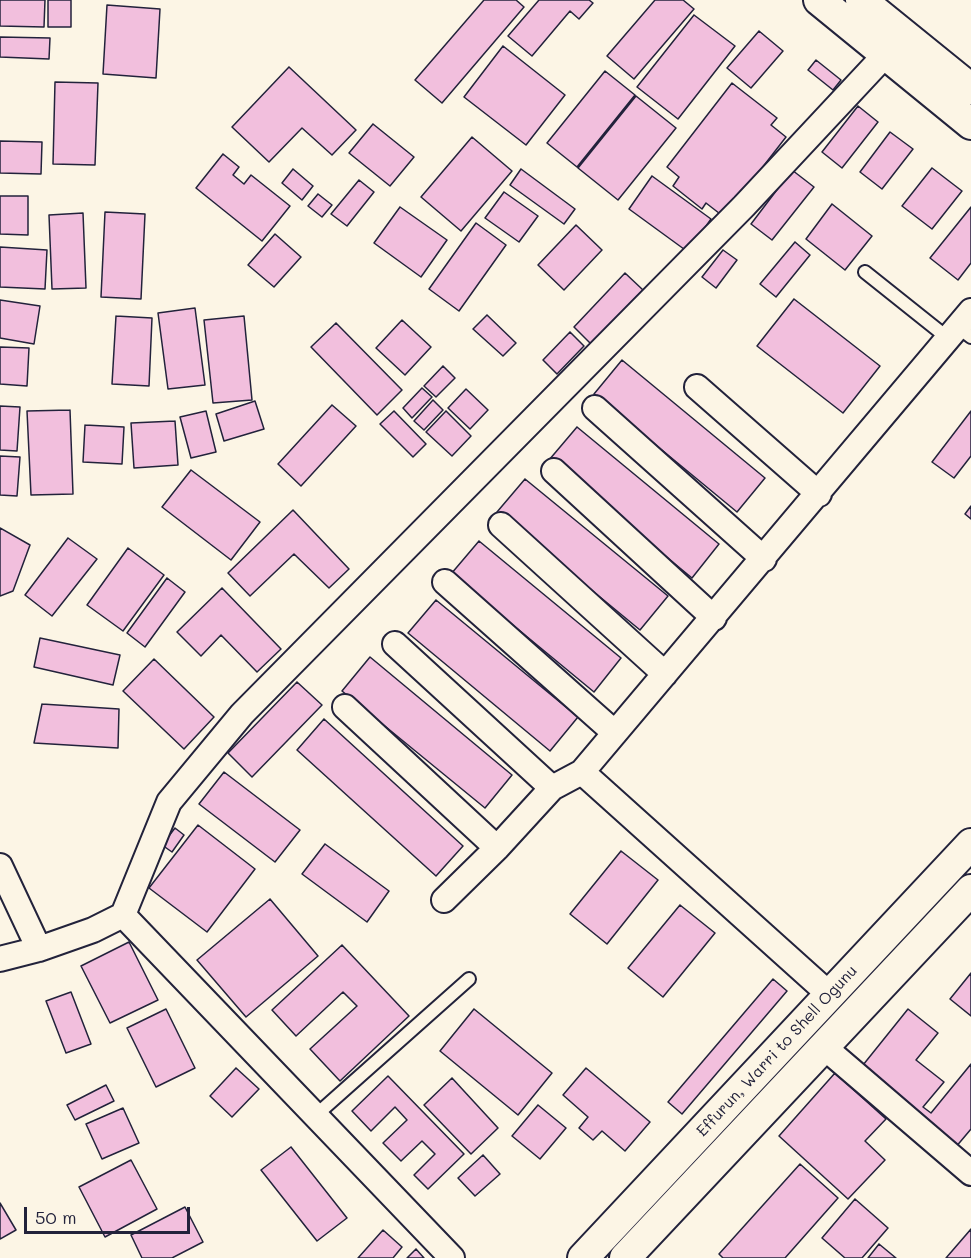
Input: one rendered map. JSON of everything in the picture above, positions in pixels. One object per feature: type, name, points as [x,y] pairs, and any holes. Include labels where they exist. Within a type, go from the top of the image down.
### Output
[{"type":"street","points":[[819,0],[971,124]]},
{"type":"street","points":[[861,0],[971,89]]},
{"type":"street","points":[[0,959],[39,949],[93,930],[123,915],[169,802],[242,714],[744,206],[886,54]]},
{"type":"street","points":[[444,900],[497,848],[552,788],[582,772],[962,329]]},
{"type":"street","points":[[697,387],[819,494]]},
{"type":"street","points":[[595,408],[764,559]]},
{"type":"street","points":[[554,471],[714,618]]},
{"type":"street","points":[[501,525],[665,675]]},
{"type":"street","points":[[445,582],[615,733]]},
{"type":"street","points":[[395,644],[552,788]]},
{"type":"street","points":[[345,706],[497,848]]},
{"type":"street","points":[[582,772],[829,994]]},
{"type":"street","name":"Effurun, Warri to Shell Ogunu","points":[[583,1258],[971,844]]},
{"type":"street","points":[[0,866],[39,949]]},
{"type":"street","name":"Effurun, Warri to Shell Ogunu","points":[[625,1258],[971,890]]},
{"type":"street","points":[[123,915],[452,1258]]},
{"type":"street","points":[[824,1047],[971,1173]]},
{"type":"lane","points":[[866,272],[962,329]]},
{"type":"lane","points":[[315,1116],[469,980]]},
{"type":"building","points":[[0,0],[45,0],[44,27],[0,26]]},
{"type":"building","points":[[48,0],[71,0],[71,27],[48,27]]},
{"type":"building","points":[[484,0],[516,0],[524,7],[442,103],[415,80]]},
{"type":"building","points":[[539,0],[589,0],[593,3],[579,19],[570,11],[532,56],[508,36]]},
{"type":"building","points":[[655,0],[683,0],[694,9],[634,79],[607,56]]},
{"type":"building","points":[[107,5],[160,9],[156,78],[103,74]]},
{"type":"building","points":[[694,15],[735,46],[678,119],[637,87]]},
{"type":"building","points":[[759,31],[783,51],[751,88],[727,68]]},
{"type":"building","points":[[0,37],[50,38],[49,59],[0,57]]},
{"type":"building","points":[[503,46],[565,95],[526,145],[464,97]]},
{"type":"building","points":[[816,60],[841,80],[833,90],[808,70]]},
{"type":"building","points":[[289,67],[356,130],[332,155],[302,128],[269,162],[232,127]]},
{"type":"building","points":[[605,71],[635,95],[577,167],[547,143]]},
{"type":"building","points":[[55,82],[98,83],[95,165],[53,164]]},
{"type":"building","points":[[732,83],[777,118],[771,125],[786,137],[724,217],[706,203],[702,209],[673,186],[679,177],[667,167]]},
{"type":"building","points":[[636,96],[676,128],[618,200],[578,168]]},
{"type":"building","points":[[858,106],[878,122],[842,168],[822,152]]},
{"type":"building","points":[[373,124],[414,157],[390,186],[349,153]]},
{"type":"building","points":[[890,132],[913,149],[882,189],[860,172]]},
{"type":"building","points":[[472,137],[512,171],[461,231],[421,197]]},
{"type":"building","points":[[0,141],[42,142],[41,174],[0,173]]},
{"type":"building","points":[[223,154],[239,167],[233,175],[244,184],[251,175],[290,206],[262,241],[196,188]]},
{"type":"building","points":[[932,168],[962,191],[932,229],[902,206]]},
{"type":"building","points":[[293,169],[313,186],[302,200],[282,183]]},
{"type":"building","points":[[521,169],[575,209],[564,224],[510,185]]},
{"type":"building","points":[[792,170],[814,187],[772,240],[751,224]]},
{"type":"building","points":[[652,176],[711,219],[688,252],[629,209]]},
{"type":"building","points":[[359,180],[374,192],[347,226],[331,214]]},
{"type":"building","points":[[504,192],[538,216],[519,242],[485,218]]},
{"type":"building","points":[[318,194],[332,205],[322,217],[308,206]]},
{"type":"building","points":[[0,196],[28,196],[28,235],[0,234]]},
{"type":"building","points":[[832,204],[872,236],[845,270],[806,239]]},
{"type":"building","points":[[400,207],[447,240],[421,277],[374,243]]},
{"type":"building","points":[[971,207],[971,263],[958,280],[930,258]]},
{"type":"building","points":[[105,212],[145,214],[141,299],[101,297]]},
{"type":"building","points":[[83,213],[86,288],[52,289],[49,215]]},
{"type":"building","points":[[476,223],[506,245],[459,311],[429,289]]},
{"type":"building","points":[[576,225],[602,250],[564,290],[538,265]]},
{"type":"building","points":[[275,234],[301,257],[274,287],[248,265]]},
{"type":"building","points":[[795,242],[810,255],[776,297],[760,284]]},
{"type":"building","points":[[0,247],[47,250],[45,289],[0,287]]},
{"type":"building","points":[[723,250],[737,260],[716,288],[702,277]]},
{"type":"building","points":[[625,273],[643,290],[591,344],[574,327]]},
{"type":"building","points":[[794,299],[880,366],[843,413],[757,346]]},
{"type":"building","points":[[0,300],[40,306],[34,344],[0,338]]},
{"type":"building","points":[[195,308],[205,385],[168,389],[158,313]]},
{"type":"building","points":[[487,315],[516,343],[503,356],[473,329]]},
{"type":"building","points":[[116,316],[152,318],[149,386],[112,384]]},
{"type":"building","points":[[244,316],[252,400],[213,403],[204,320]]},
{"type":"building","points":[[402,320],[431,347],[405,375],[376,348]]},
{"type":"building","points":[[336,323],[402,390],[377,415],[311,347]]},
{"type":"building","points":[[570,332],[584,346],[557,374],[543,360]]},
{"type":"building","points":[[0,347],[29,348],[27,386],[0,384]]},
{"type":"building","points":[[622,360],[765,478],[737,512],[594,394]]},
{"type":"building","points":[[443,366],[455,378],[436,397],[424,386]]},
{"type":"building","points":[[422,388],[432,397],[412,418],[403,408]]},
{"type":"building","points":[[466,389],[488,410],[470,429],[448,408]]},
{"type":"building","points":[[433,400],[443,410],[424,430],[414,421]]},
{"type":"building","points":[[255,401],[264,429],[224,441],[216,414]]},
{"type":"building","points":[[332,405],[356,426],[301,486],[278,464]]},
{"type":"building","points":[[0,406],[20,407],[17,451],[0,450]]},
{"type":"building","points":[[70,410],[73,494],[31,495],[27,411]]},
{"type":"building","points":[[206,411],[216,452],[191,458],[180,417]]},
{"type":"building","points":[[394,411],[426,444],[413,457],[380,424]]},
{"type":"building","points":[[446,411],[471,436],[452,456],[426,432]]},
{"type":"building","points":[[971,411],[971,456],[954,478],[932,462]]},
{"type":"building","points":[[175,421],[178,465],[134,468],[131,423]]},
{"type":"building","points":[[85,425],[124,427],[122,464],[83,462]]},
{"type":"building","points":[[577,427],[719,544],[692,578],[549,460]]},
{"type":"building","points":[[0,456],[20,457],[17,496],[0,495]]},
{"type":"building","points":[[191,470],[260,522],[231,560],[162,507]]},
{"type":"building","points":[[525,479],[668,596],[640,630],[497,512]]},
{"type":"building","points":[[971,506],[971,519],[965,514]]},
{"type":"building","points":[[293,510],[349,569],[329,588],[294,554],[250,596],[228,573]]},
{"type":"building","points":[[0,528],[30,545],[13,591],[0,596]]},
{"type":"building","points":[[68,538],[97,559],[52,616],[25,595]]},
{"type":"building","points":[[479,541],[621,658],[594,692],[451,574]]},
{"type":"building","points":[[128,548],[164,575],[123,631],[87,605]]},
{"type":"building","points":[[167,578],[185,592],[145,647],[127,633]]},
{"type":"building","points":[[222,588],[281,649],[257,672],[221,635],[201,656],[177,632]]},
{"type":"building","points":[[436,600],[578,717],[550,751],[408,633]]},
{"type":"building","points":[[40,638],[120,655],[113,685],[34,667]]},
{"type":"building","points":[[370,657],[512,775],[485,808],[342,691]]},
{"type":"building","points":[[154,659],[214,717],[184,749],[123,691]]},
{"type":"building","points":[[297,682],[322,705],[252,777],[228,753]]},
{"type":"building","points":[[42,704],[119,709],[118,748],[34,743]]},
{"type":"building","points":[[324,719],[463,846],[436,876],[297,750]]},
{"type":"building","points":[[224,772],[300,830],[275,862],[199,804]]},
{"type":"building","points":[[198,825],[255,869],[207,932],[149,888]]},
{"type":"building","points":[[175,828],[184,835],[172,852],[162,845]]},
{"type":"building","points":[[325,844],[389,891],[367,922],[302,874]]},
{"type":"building","points":[[621,851],[658,880],[607,944],[570,914]]},
{"type":"building","points":[[270,899],[318,956],[246,1017],[197,960]]},
{"type":"building","points":[[680,905],[715,933],[663,997],[628,968]]},
{"type":"building","points":[[129,942],[158,1000],[110,1023],[81,966]]},
{"type":"building","points":[[342,945],[409,1016],[340,1081],[310,1049],[357,1006],[343,992],[296,1036],[272,1010]]},
{"type":"building","points":[[971,973],[971,1016],[950,999]]},
{"type":"building","points":[[773,979],[787,991],[682,1114],[668,1102]]},
{"type":"building","points":[[71,992],[91,1044],[66,1053],[46,1001]]},
{"type":"building","points":[[166,1009],[195,1068],[156,1087],[127,1028]]},
{"type":"building","points":[[474,1009],[552,1073],[518,1115],[440,1051]]},
{"type":"building","points":[[908,1009],[938,1033],[916,1060],[944,1082],[923,1107],[931,1113],[971,1064],[971,1129],[955,1148],[859,1070]]},
{"type":"building","points":[[236,1068],[259,1089],[232,1117],[210,1096]]},
{"type":"building","points":[[586,1068],[650,1122],[625,1151],[602,1131],[593,1140],[579,1128],[588,1117],[563,1095]]},
{"type":"building","points":[[835,1073],[886,1119],[865,1141],[885,1160],[848,1199],[779,1136]]},
{"type":"building","points":[[388,1076],[464,1154],[428,1189],[414,1175],[435,1154],[422,1141],[401,1161],[383,1143],[407,1120],[395,1107],[371,1131],[352,1111]]},
{"type":"building","points":[[452,1078],[498,1128],[471,1154],[424,1105]]},
{"type":"building","points":[[106,1085],[114,1101],[75,1120],[67,1105]]},
{"type":"building","points":[[538,1105],[566,1128],[540,1159],[512,1136]]},
{"type":"building","points":[[123,1108],[139,1143],[102,1159],[86,1124]]},
{"type":"building","points":[[291,1147],[347,1218],[317,1241],[261,1170]]},
{"type":"building","points":[[483,1155],[500,1174],[475,1196],[458,1178]]},
{"type":"building","points":[[131,1160],[157,1209],[105,1237],[79,1187]]},
{"type":"building","points":[[800,1164],[838,1198],[785,1258],[723,1258],[719,1254]]},
{"type":"building","points":[[855,1199],[888,1228],[862,1258],[845,1258],[822,1238]]},
{"type":"building","points":[[0,1203],[16,1230],[0,1239]]},
{"type":"building","points":[[185,1207],[203,1242],[172,1258],[142,1258],[131,1235]]},
{"type":"building","points":[[971,1229],[971,1258],[946,1258]]},
{"type":"building","points":[[383,1230],[402,1247],[393,1258],[358,1258]]},
{"type":"building","points":[[879,1244],[896,1258],[868,1258]]},
{"type":"building","points":[[416,1249],[424,1258],[407,1258]]}]
